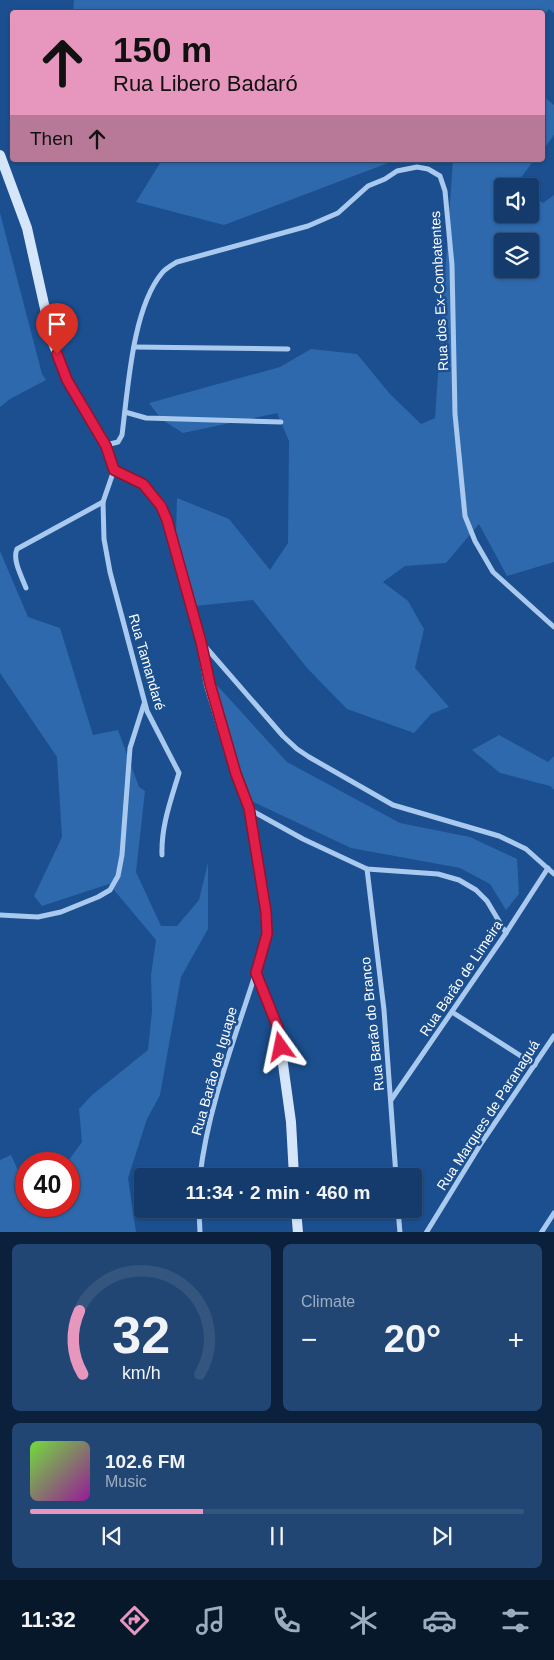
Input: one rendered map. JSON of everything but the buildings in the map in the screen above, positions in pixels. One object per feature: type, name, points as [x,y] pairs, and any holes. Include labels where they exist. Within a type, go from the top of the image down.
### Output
[{"type":"street","points":[[0,155],[28,228],[52,340],[67,380],[106,446],[114,470],[143,484],[161,506],[167,520],[201,642],[210,684],[236,774],[249,808],[266,912],[267,934],[256,973],[278,1028],[291,1122],[294,1168]]},
{"type":"street","name":"Rua dos Ex-Combatentes","points":[[106,446],[118,442],[122,435],[134,347],[142,312],[162,273],[177,262],[308,226],[338,213],[368,186],[385,179],[397,171],[417,167],[428,169],[440,176],[445,191],[452,265],[455,414],[465,516],[475,541],[493,572],[554,627]]},
{"type":"street","points":[[134,347],[288,349]]},
{"type":"street","points":[[125,412],[146,418],[281,422]]},
{"type":"street","name":"Rua Tamandaré","points":[[114,470],[103,502],[104,538],[110,572],[147,711],[179,773],[165,821],[162,855]]},
{"type":"street","points":[[26,588],[14,554],[17,549],[103,502]]},
{"type":"street","points":[[201,642],[283,736],[309,757],[393,805],[499,836],[526,849],[554,874]]},
{"type":"street","points":[[0,915],[38,917],[61,912],[98,898],[110,890],[118,876],[122,855],[130,748],[144,702]]},
{"type":"street","points":[[249,808],[303,840],[366,869],[438,874],[460,880],[476,890],[486,901],[506,933]]},
{"type":"street","name":"Rua Barão de Limeira","points":[[391,1100],[506,933],[548,868]]},
{"type":"street","name":"Rua Barão do Branco","points":[[366,869],[384,1010],[395,1168]]},
{"type":"street","name":"Rua Barão de Iguape","points":[[201,1168],[217,1095],[256,973]]},
{"type":"street","points":[[452,1012],[535,1065]]},
{"type":"street","name":"Rua Marques de Paranaguá","points":[[426,1232],[482,1142],[554,1036]]},
{"type":"street","points":[[541,1232],[554,1213]]},
{"type":"street","points":[[199,1218],[200,1232]]},
{"type":"street","points":[[297,1218],[298,1232]]},
{"type":"street","points":[[399,1218],[400,1232]]},
{"type":"shaded area","points":[[74,0],[554,0],[554,13],[549,9],[545,14],[545,10],[73,10]]},
{"type":"shaded area","points":[[545,98],[554,105],[554,135],[545,147]]},
{"type":"shaded area","points":[[391,162],[224,225],[136,202],[160,163]]},
{"type":"shaded area","points":[[453,162],[533,162],[521,178],[494,178],[494,223],[539,223],[539,200],[543,203],[554,195],[554,562],[507,576],[479,524],[446,563],[405,566],[383,582],[408,601],[424,629],[415,668],[449,707],[431,714],[414,733],[347,709],[307,668],[253,600],[195,606],[176,533],[177,498],[229,519],[270,570],[288,543],[289,441],[277,413],[183,433],[161,419],[149,403],[280,367],[311,349],[357,354],[390,394],[421,424],[435,418]]},
{"type":"shaded area","points":[[0,213],[42,374],[46,380],[10,399],[0,407]]},
{"type":"shaded area","points":[[0,551],[28,617],[60,628],[93,735],[118,730],[139,787],[145,791],[136,872],[161,926],[177,926],[199,900],[208,863],[208,929],[181,977],[160,1095],[147,1119],[128,1178],[136,1232],[0,1232],[0,1160],[11,1155],[15,1164],[15,1217],[80,1217],[80,1152],[75,1152],[82,1142],[79,1109],[92,1095],[148,1050],[152,1011],[151,975],[156,940],[109,884],[42,906],[34,896],[62,837],[57,757],[0,673]]},
{"type":"shaded area","points":[[213,681],[287,762],[400,823],[470,837],[517,859],[519,894],[506,910],[490,884],[460,868],[351,848],[249,800]]},
{"type":"shaded area","points":[[499,735],[548,762],[554,756],[554,790],[550,786],[500,773],[472,750]]},
{"type":"route","points":[[57,354],[67,380],[106,446],[114,470],[143,484],[161,506],[167,520],[201,642],[210,684],[236,774],[249,808],[266,912],[267,934],[256,973],[278,1028],[281,1047]]}]
